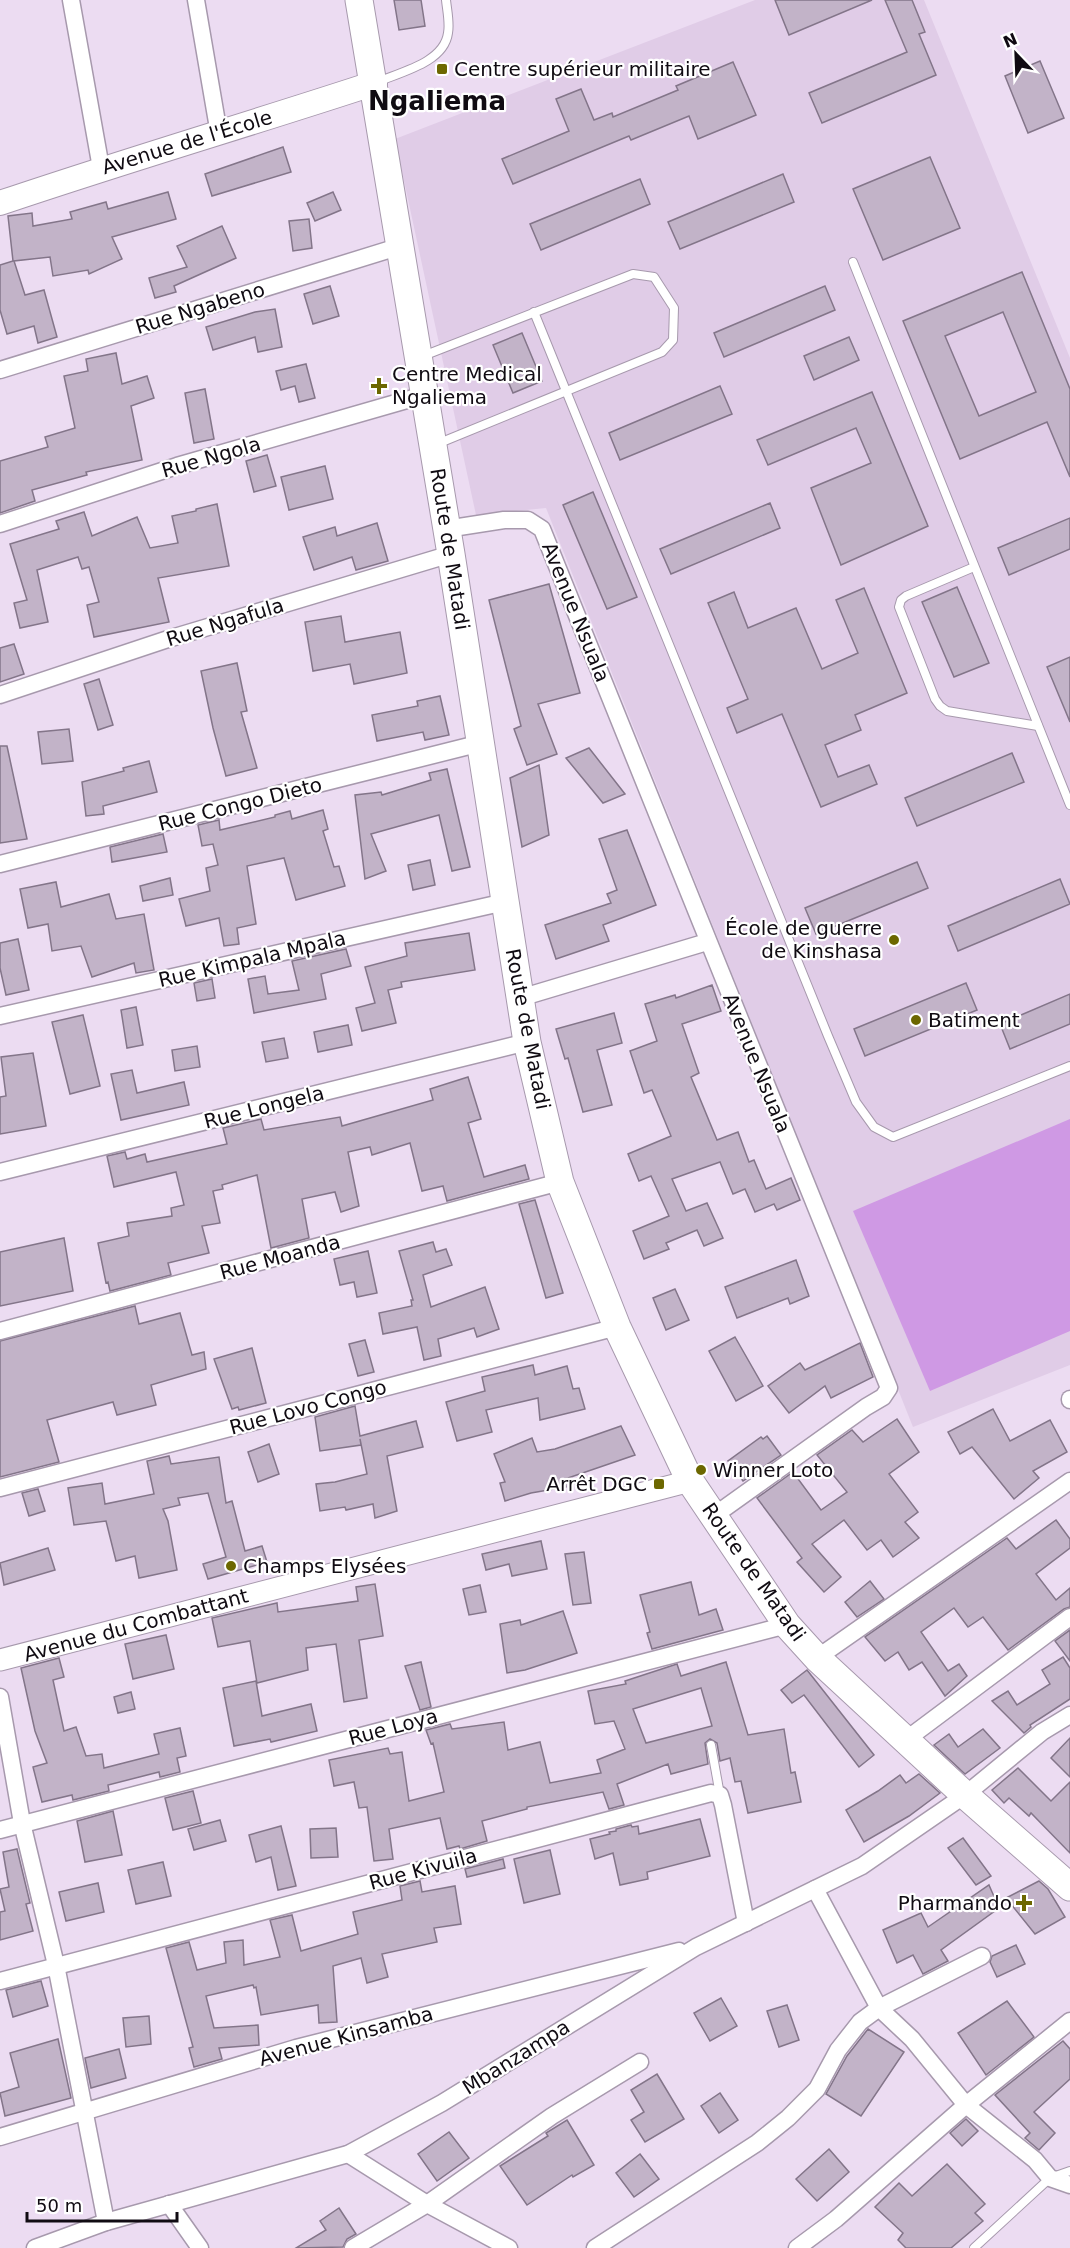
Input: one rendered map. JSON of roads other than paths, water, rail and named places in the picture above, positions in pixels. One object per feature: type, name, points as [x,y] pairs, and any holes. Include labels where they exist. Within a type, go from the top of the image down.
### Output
[{"type":"main road","name":"Route de Matadi","points":[[360,0],[434,446],[527,1042],[560,1182],[617,1327],[690,1481],[787,1625],[817,1658],[965,1795],[1070,1887]]},
{"type":"main road","name":"Avenue de l'École","points":[[0,203],[101,168],[219,134],[375,83]]},
{"type":"street","points":[[71,0],[101,168]]},
{"type":"street","points":[[196,0],[219,134]]},
{"type":"street","name":"Rue Ngabeno","points":[[0,370],[401,246]]},
{"type":"street","name":"Rue Ngola","points":[[0,524],[177,466],[424,395]]},
{"type":"street","name":"Avenue Nsuala","points":[[449,541],[504,520],[528,520],[542,529],[889,1388],[884,1397],[866,1407],[715,1515]]},
{"type":"street","name":"Rue Ngafula","points":[[0,695],[449,541]]},
{"type":"street","name":"Rue Congo Dieto","points":[[0,864],[481,743]]},
{"type":"street","name":"Rue Kimpala Mpala","points":[[0,1016],[505,902]]},
{"type":"street","points":[[520,998],[707,942]]},
{"type":"street","name":"Rue Longela","points":[[0,1172],[527,1042]]},
{"type":"street","name":"Rue Moanda","points":[[0,1331],[560,1182]]},
{"type":"street","name":"Rue Lovo Congo","points":[[0,1488],[617,1327]]},
{"type":"street","name":"Avenue du Combattant","points":[[0,1660],[690,1481]]},
{"type":"street","points":[[817,1658],[1070,1481]]},
{"type":"street","points":[[907,1739],[1070,1617]]},
{"type":"street","name":"Rue Loya","points":[[0,1830],[787,1625]]},
{"type":"street","points":[[0,1697],[22,1823],[56,1965],[106,2222]]},
{"type":"street","name":"Mbanzampa","points":[[35,2248],[106,2222],[348,2154],[442,2103],[696,1947],[862,1866],[965,1795],[1042,1731],[1070,1715]]},
{"type":"street","name":"Rue Kivuila","points":[[0,1981],[711,1793],[720,1795]]},
{"type":"street","points":[[720,1795],[746,1923]]},
{"type":"street","points":[[815,1889],[879,2008],[912,2039],[966,2105],[1035,2160],[1050,2178],[1070,2185]]},
{"type":"street","name":"Avenue Kinsamba","points":[[0,2137],[296,2048],[696,1947]]},
{"type":"street","points":[[595,2248],[757,2143],[788,2118],[817,2089],[838,2050],[860,2022],[879,2008],[982,1956]]},
{"type":"street","points":[[797,2248],[836,2219],[966,2105],[1070,2021]]},
{"type":"street","points":[[353,2248],[427,2204],[552,2116],[640,2062]]},
{"type":"street","points":[[348,2154],[427,2204],[509,2248]]},
{"type":"street","points":[[170,2204],[200,2248]]},
{"type":"lane","points":[[375,83],[432,59],[444,48],[449,32],[446,0]]},
{"type":"lane","points":[[853,262],[1070,805]]},
{"type":"lane","points":[[418,358],[633,274],[654,277],[674,308],[673,340],[662,352],[434,446]]},
{"type":"lane","points":[[534,312],[856,1102],[874,1127],[893,1137],[1070,1066]]},
{"type":"lane","points":[[974,567],[901,600],[899,607],[935,699],[947,711],[1038,726]]},
{"type":"lane","points":[[711,1745],[720,1795]]},
{"type":"lane","points":[[974,2248],[1050,2178],[1070,2171]]},
{"type":"place","name":"Centre supérieur militaire","points":[[442,69]]},
{"type":"place","name":"Centre Medical Ngaliema","points":[[379,386]]},
{"type":"place","name":"École de guerre de Kinshasa","points":[[894,940]]},
{"type":"place","name":"Batiment","points":[[916,1020]]},
{"type":"place","name":"Winner Loto","points":[[701,1470]]},
{"type":"place","name":"Arrêt DGC","points":[[659,1484]]},
{"type":"place","name":"Champs Elysées","points":[[231,1566]]},
{"type":"place","name":"Pharmando","points":[[1024,1903]]},
{"type":"district","name":"Ngaliema","points":[[437,101]]}]
